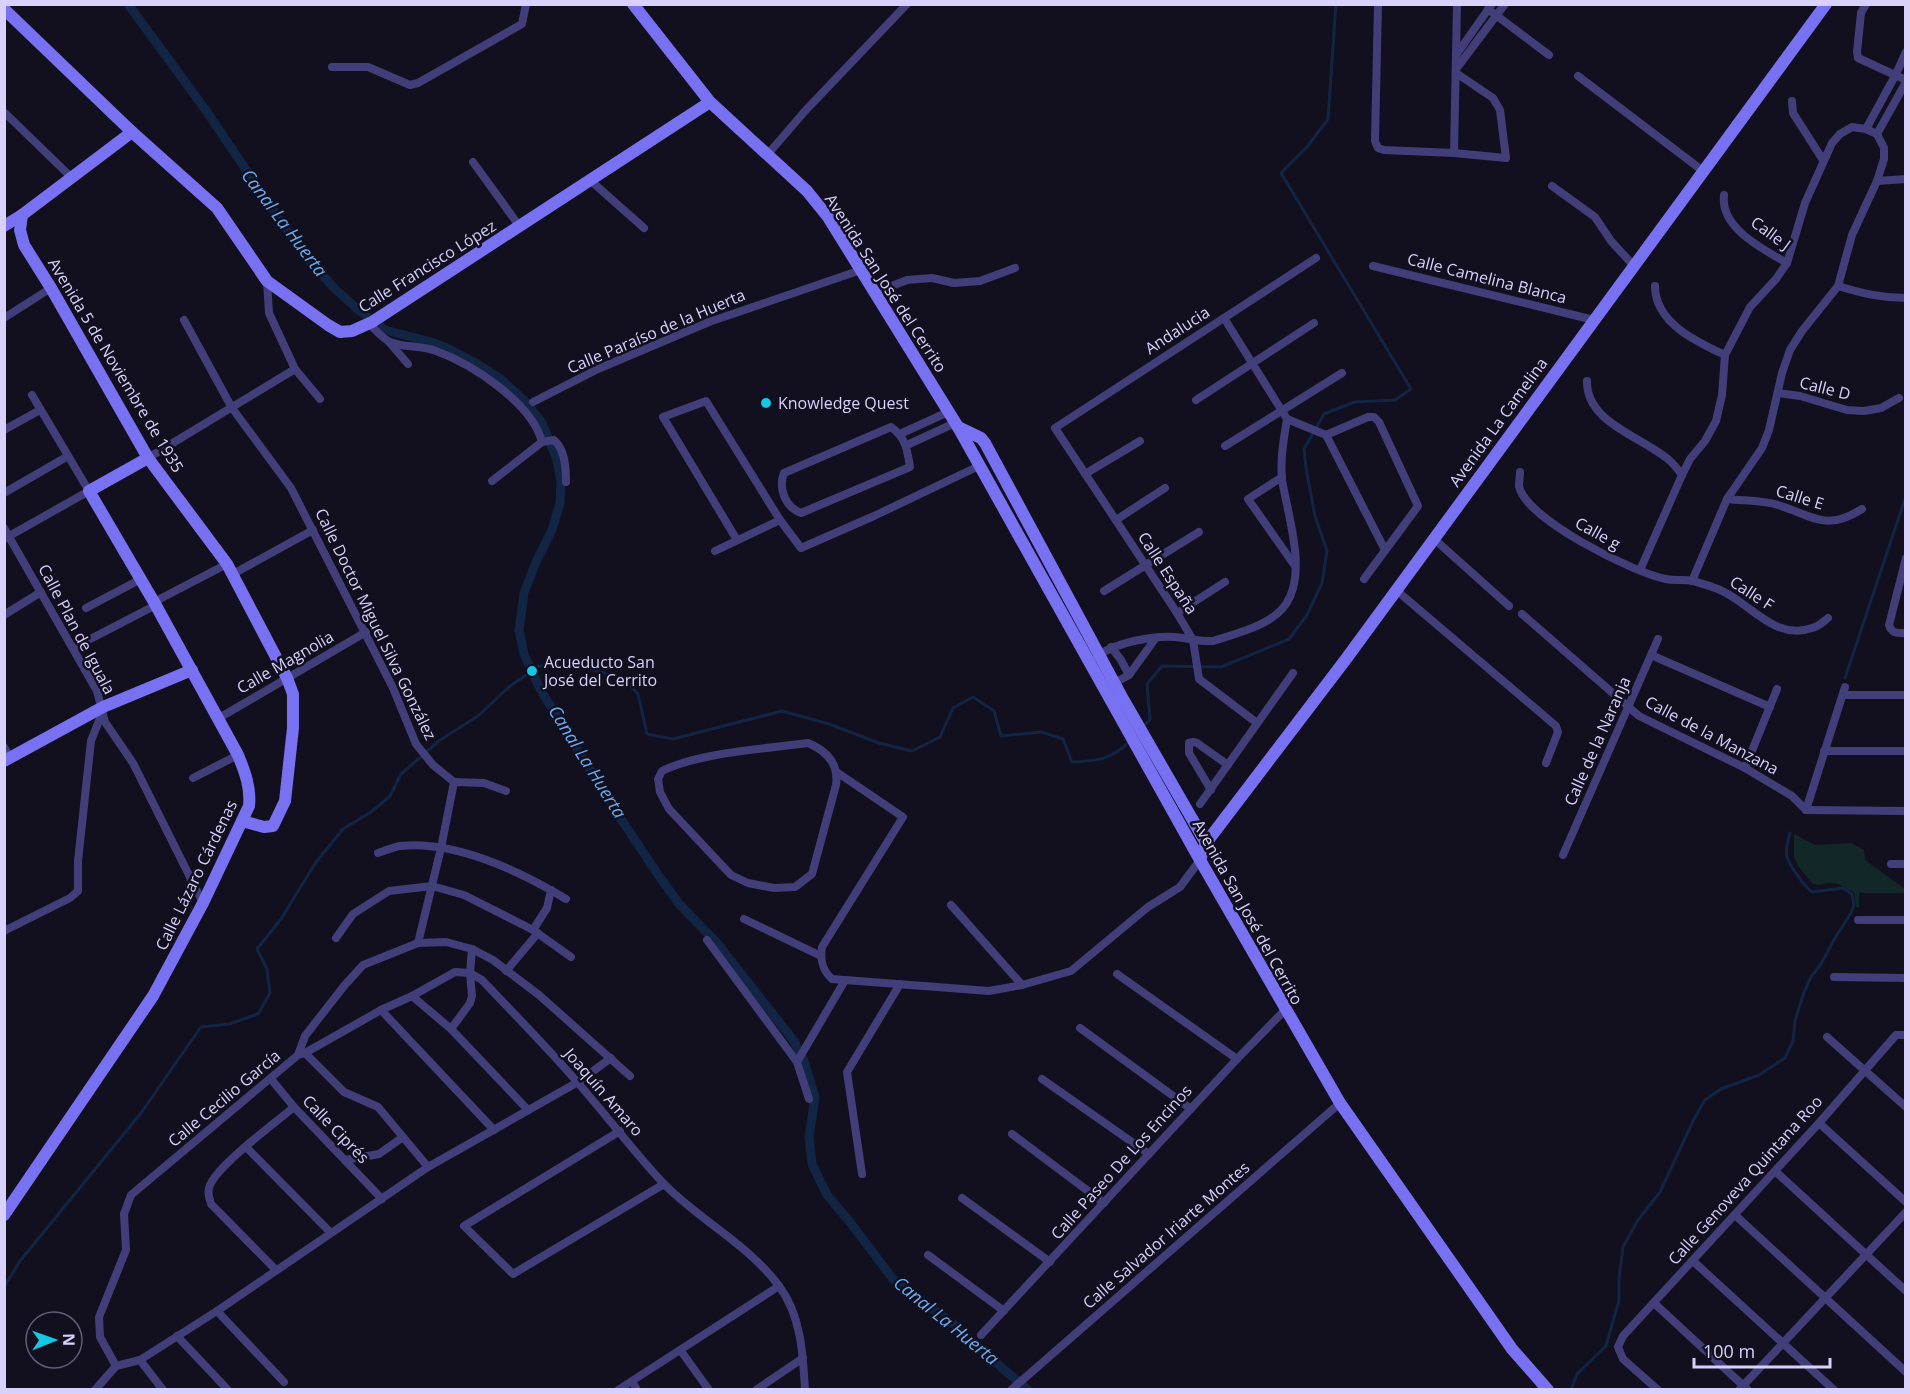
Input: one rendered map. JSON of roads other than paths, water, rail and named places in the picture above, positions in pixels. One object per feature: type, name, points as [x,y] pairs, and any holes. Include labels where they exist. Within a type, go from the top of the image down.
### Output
[{"type":"street","points":[[332,67],[368,68],[410,85],[418,83],[522,24],[526,4]]},
{"type":"street","name":"Avenida San José del Cerrito","points":[[633,4],[710,102],[807,191],[828,217],[954,420],[979,466],[1095,659],[1141,742],[1200,860],[1340,1103],[1512,1349],[1548,1389]]},
{"type":"street","points":[[768,154],[804,111],[907,4]]},
{"type":"street","points":[[1378,4],[1375,141],[1378,148],[1506,158],[1500,110],[1493,98],[1456,71]]},
{"type":"street","points":[[1454,153],[1457,4]]},
{"type":"street","points":[[1456,71],[1505,4]]},
{"type":"street","name":"Avenida La Camelina","points":[[1200,860],[1206,843],[1396,590],[1826,4]]},
{"type":"street","points":[[1866,4],[1862,13],[1858,58],[1905,81],[1877,134]]},
{"type":"street","points":[[1456,55],[1490,7],[1497,16],[1549,55]]},
{"type":"street","name":"Calle Francisco López","points":[[4,9],[132,132],[217,208],[267,281],[328,326],[340,332],[352,331],[372,322],[710,102]]},
{"type":"street","points":[[1866,129],[1895,76],[1905,52]]},
{"type":"street","points":[[1578,76],[1703,171]]},
{"type":"street","points":[[1792,101],[1792,113],[1823,160]]},
{"type":"street","points":[[4,112],[72,177]]},
{"type":"street","points":[[1640,570],[1690,459],[1705,441],[1716,421],[1722,395],[1725,355],[1750,307],[1776,279],[1787,263],[1805,203],[1823,160],[1840,134],[1852,127],[1866,129],[1877,134],[1884,148],[1884,159],[1877,181],[1852,235],[1838,286],[1790,350],[1762,448],[1727,499],[1692,581]]},
{"type":"street","points":[[4,226],[132,132]]},
{"type":"street","points":[[473,162],[520,227]]},
{"type":"street","points":[[1877,181],[1905,179]]},
{"type":"street","points":[[591,181],[644,228]]},
{"type":"street","points":[[1552,186],[1594,217],[1611,241],[1634,266]]},
{"type":"street","name":"Calle J","points":[[1724,195],[1725,209],[1744,234],[1787,263]]},
{"type":"street","name":"Avenida 5 de Noviembre de 1935","points":[[22,215],[20,230],[24,245],[148,458],[230,569],[287,678],[293,694],[293,728],[285,801],[273,826],[264,827],[242,821]]},
{"type":"street","name":"Andalucia","points":[[1055,428],[1317,258]]},
{"type":"street","name":"Calle Camelina Blanca","points":[[1374,266],[1594,320]]},
{"type":"street","points":[[874,293],[907,280],[932,278],[954,283],[980,281],[1015,268]]},
{"type":"street","name":"Calle Paraíso de la Huerta","points":[[533,402],[598,369],[709,322],[861,270]]},
{"type":"street","points":[[267,281],[269,313],[295,369],[320,399]]},
{"type":"street","points":[[1655,286],[1657,301],[1679,329],[1725,355]]},
{"type":"street","points":[[1838,286],[1868,296],[1905,298]]},
{"type":"street","points":[[4,318],[51,288]]},
{"type":"street","points":[[1224,318],[1287,419],[1323,434],[1368,417],[1374,417],[1379,422],[1418,506],[1364,579]]},
{"type":"street","name":"Calle Doctor Miguel Silva González","points":[[184,320],[232,408],[291,488],[366,632],[393,688],[416,744],[433,765],[454,782]]},
{"type":"street","points":[[372,322],[408,364]]},
{"type":"street","points":[[1196,400],[1314,323]]},
{"type":"street","points":[[389,342],[434,350],[465,364],[516,400],[548,441],[559,444],[566,482]]},
{"type":"street","points":[[6,534],[148,458],[295,369]]},
{"type":"street","points":[[1226,446],[1341,373]]},
{"type":"street","points":[[1587,381],[1587,391],[1594,407],[1623,432],[1669,460],[1682,475]]},
{"type":"street","name":"Calle D","points":[[1778,393],[1800,396],[1847,410],[1864,411],[1881,408],[1899,398]]},
{"type":"street","name":"Calle Lázaro Cárdenas","points":[[4,1215],[153,996],[203,903],[249,806],[250,794],[238,755],[219,718],[141,579],[32,395]]},
{"type":"street","points":[[737,540],[663,417],[706,401],[780,520],[801,548],[979,466]]},
{"type":"street","points":[[4,430],[40,410]]},
{"type":"street","points":[[1095,659],[1111,647],[1155,639],[1178,637],[1213,640],[1268,621],[1286,605],[1294,586],[1295,567],[1294,538],[1282,477],[1283,442],[1287,419]]},
{"type":"street","points":[[900,434],[954,420]]},
{"type":"street","points":[[907,445],[954,420]]},
{"type":"street","name":"Avenida San José del Cerrito","points":[[954,420],[985,443],[1095,659]]},
{"type":"street","points":[[891,427],[900,434],[907,445],[910,467],[801,513],[794,510],[783,497],[780,482],[784,473],[891,427]]},
{"type":"street","name":"Calle España","points":[[1055,428],[1178,613],[1193,640],[1198,674],[1202,683],[1257,723]]},
{"type":"street","points":[[1323,434],[1385,550]]},
{"type":"street","points":[[492,482],[548,441]]},
{"type":"street","points":[[971,450],[974,441],[985,443]]},
{"type":"street","points":[[1085,474],[1140,441]]},
{"type":"street","points":[[4,493],[68,456]]},
{"type":"street","name":"Calle g","points":[[1520,472],[1519,487],[1526,498],[1554,525],[1599,553],[1640,570],[1666,579],[1692,581]]},
{"type":"street","points":[[1282,477],[1248,499],[1295,567]]},
{"type":"street","points":[[1116,520],[1165,488]]},
{"type":"street","name":"Calle E","points":[[1727,499],[1777,505],[1828,521],[1846,519],[1862,509]]},
{"type":"street","points":[[715,551],[780,520]]},
{"type":"street","points":[[73,648],[155,604],[313,530]]},
{"type":"street","points":[[1104,591],[1199,532]]},
{"type":"street","name":"Calle Plan de Iguala","points":[[6,534],[97,691],[105,722],[133,763],[203,903]]},
{"type":"street","points":[[1433,538],[1509,606]]},
{"type":"street","points":[[1905,562],[1889,625],[1891,631],[1905,633]]},
{"type":"street","points":[[86,608],[141,579]]},
{"type":"street","name":"Calle F","points":[[1692,581],[1718,589],[1741,602],[1764,620],[1782,628],[1799,630],[1813,628],[1828,618]]},
{"type":"street","points":[[1178,613],[1225,582]]},
{"type":"street","points":[[1396,590],[1556,726],[1558,732],[1546,763]]},
{"type":"street","points":[[4,615],[41,592]]},
{"type":"street","name":"Calle de la Manzana","points":[[1522,614],[1639,716],[1745,768],[1792,796],[1806,810]]},
{"type":"street","name":"Calle Magnolia","points":[[219,718],[366,632]]},
{"type":"street","points":[[1110,686],[1129,675],[1155,639]]},
{"type":"street","name":"Calle de la Naranja","points":[[1563,855],[1658,639]]},
{"type":"street","points":[[1111,647],[1129,675]]},
{"type":"street","points":[[1651,655],[1770,707]]},
{"type":"street","points":[[6,755],[192,670]]},
{"type":"street","points":[[1200,804],[1293,673]]},
{"type":"street","points":[[1745,768],[1777,689]]},
{"type":"street","points":[[1905,695],[1844,691],[1806,810],[1905,811]]},
{"type":"street","points":[[4,931],[70,898],[78,891],[78,861],[91,741],[102,710]]},
{"type":"street","name":"Avenida San José del Cerrito","points":[[1141,742],[1206,843]]},
{"type":"street","points":[[838,773],[812,874],[795,887],[774,888],[757,885],[731,875],[669,809],[660,792],[658,779],[662,771],[675,765],[734,753],[808,743],[821,749],[832,760],[838,773],[903,817],[822,947],[821,956],[826,974],[832,979],[844,982],[988,991],[1022,985],[1071,971],[1148,907],[1180,887],[1200,860]]},
{"type":"street","points":[[1210,790],[1189,753],[1189,743],[1197,743],[1228,765]]},
{"type":"street","points":[[1824,751],[1905,751]]},
{"type":"street","points":[[193,778],[238,755]]},
{"type":"street","points":[[418,943],[454,782],[484,783],[506,791]]},
{"type":"street","points":[[378,853],[399,846],[441,848],[477,855],[566,899]]},
{"type":"street","points":[[1891,864],[1905,864]]},
{"type":"street","points":[[336,938],[353,914],[389,891],[432,886],[465,895],[535,932],[571,957]]},
{"type":"street","points":[[506,971],[535,932],[547,908],[551,890]]},
{"type":"street","points":[[951,905],[1022,985]]},
{"type":"street","points":[[744,919],[821,956]]},
{"type":"street","points":[[1858,920],[1905,920]]},
{"type":"street","points":[[707,939],[797,1061],[809,1099]]},
{"type":"street","name":"Calle Cecilio García","points":[[116,1366],[100,1337],[99,1317],[126,1250],[124,1214],[131,1195],[301,1054],[305,1036],[363,965],[418,943],[446,942],[472,949],[493,960],[539,995],[630,1076]]},
{"type":"street","points":[[451,1029],[470,1003],[472,996],[470,973],[472,949]]},
{"type":"street","points":[[428,1167],[378,1107],[344,1092],[301,1054],[455,972],[470,973]]},
{"type":"street","name":"Joaquín Amaro","points":[[470,973],[482,980],[578,1082],[664,1184],[700,1217],[749,1254],[779,1286],[797,1322],[805,1389]]},
{"type":"street","points":[[1117,974],[1237,1059]]},
{"type":"street","points":[[1834,977],[1905,978]]},
{"type":"street","points":[[797,1061],[844,982]]},
{"type":"street","points":[[862,1174],[848,1072],[900,984]]},
{"type":"street","points":[[412,996],[451,1029],[528,1110]]},
{"type":"street","points":[[381,1010],[494,1130]]},
{"type":"street","name":"Calle Paseo De Los Encinos","points":[[981,1335],[1285,1010]]},
{"type":"street","points":[[1080,1028],[1191,1109]]},
{"type":"street","name":"Calle Genoveva Quintana Roo","points":[[1658,1389],[1623,1359],[1618,1347],[1623,1336],[1819,1124],[1865,1070],[1901,1035]]},
{"type":"street","points":[[1827,1037],[1905,1107]]},
{"type":"street","points":[[95,1389],[116,1366],[140,1360],[217,1311],[428,1167],[578,1082],[611,1058]]},
{"type":"street","name":"Calle Ciprés","points":[[271,1079],[294,1107],[382,1199]]},
{"type":"street","points":[[1042,1079],[1149,1154]]},
{"type":"street","name":"Calle Salvador Iriarte Montes","points":[[1013,1388],[1340,1103]]},
{"type":"street","points":[[276,1270],[211,1204],[208,1194],[210,1185],[220,1171],[294,1107]]},
{"type":"street","points":[[1819,1124],[1905,1202]]},
{"type":"street","points":[[620,1131],[464,1226],[513,1274],[664,1184]]},
{"type":"street","points":[[1012,1134],[1104,1203]]},
{"type":"street","points":[[345,1160],[379,1154],[403,1137]]},
{"type":"street","points":[[246,1147],[330,1232]]},
{"type":"street","points":[[1775,1171],[1905,1291]]},
{"type":"street","points":[[962,1198],[1050,1262]]},
{"type":"street","points":[[1654,1303],[1743,1388],[1905,1212]]},
{"type":"street","points":[[1735,1215],[1905,1372]]},
{"type":"street","points":[[928,1256],[1004,1311]]},
{"type":"street","points":[[1693,1261],[1833,1389]]},
{"type":"street","points":[[618,1389],[681,1351],[779,1286]]},
{"type":"street","points":[[217,1311],[284,1382]]},
{"type":"street","points":[[177,1336],[228,1389]]},
{"type":"street","points":[[681,1351],[709,1389]]},
{"type":"street","points":[[756,1389],[803,1358]]},
{"type":"street","points":[[140,1360],[163,1389]]},
{"type":"street","points":[[632,1381],[637,1389]]},
{"type":"waterway","name":"Canal La Huerta","points":[[128,4],[207,112],[299,248],[333,287],[385,330],[431,342],[479,365],[502,380],[526,402],[542,423],[557,460],[561,480],[560,503],[552,530],[524,593],[519,630],[524,654],[540,689],[613,807],[661,879],[680,905],[717,943],[794,1041],[804,1061],[815,1097],[809,1137],[812,1164],[827,1195],[893,1279],[957,1327],[1028,1390]]},
{"type":"waterway","points":[[1144,726],[1150,719],[1147,684],[1162,666],[1221,667],[1289,639],[1307,615],[1322,583],[1327,551],[1315,516],[1304,449],[1324,414],[1354,402],[1395,400],[1411,389],[1281,173],[1307,147],[1328,119],[1336,4]]},
{"type":"waterway","points":[[1845,678],[1906,496]]},
{"type":"waterway","points":[[4,1287],[20,1261],[141,1113],[201,1027],[229,1024],[258,1014],[270,993],[267,969],[257,949],[281,919],[316,862],[343,829],[371,812],[390,796],[401,774],[440,740],[478,716],[509,687],[539,666],[578,665],[625,680],[638,694],[647,734],[673,739],[782,711],[829,724],[879,743],[912,751],[940,737],[953,708],[973,697],[994,711],[1001,736],[1041,732],[1063,739],[1072,762],[1109,756],[1129,742]]},
{"type":"waterway","points":[[1571,1390],[1577,1374],[1606,1346],[1619,1300],[1623,1247],[1638,1220],[1660,1192],[1705,1100],[1721,1089],[1759,1075],[1785,1058],[1793,1041],[1795,1021],[1804,992],[1851,913],[1854,905],[1852,894],[1843,888],[1812,892],[1801,881],[1787,857],[1790,833]]},
{"type":"place","name":"Knowledge Quest","points":[[766,403]]},
{"type":"place","name":"Acueducto San José del Cerrito","points":[[532,671]]}]
